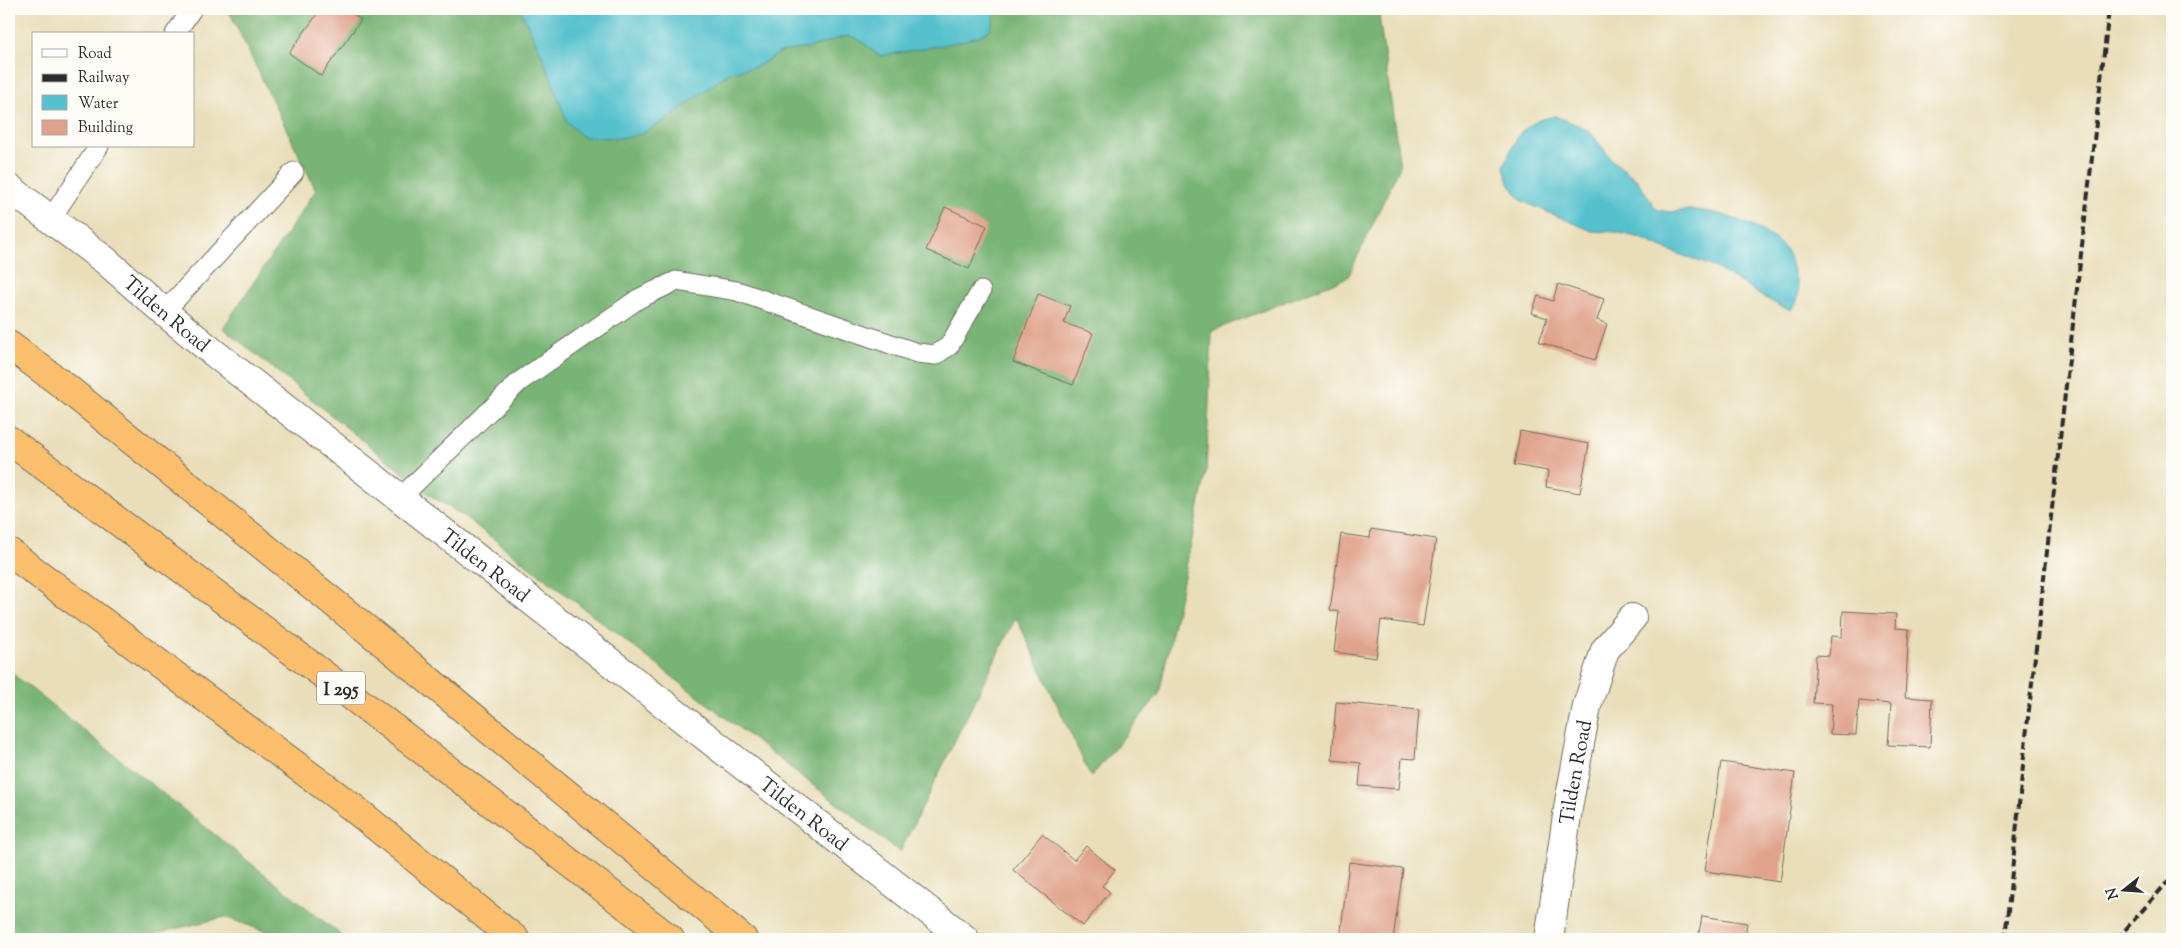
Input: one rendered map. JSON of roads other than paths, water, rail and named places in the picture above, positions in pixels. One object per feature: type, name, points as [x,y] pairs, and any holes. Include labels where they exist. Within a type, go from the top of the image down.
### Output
[{"type":"highway","points":[[9,345],[70,391],[380,640],[742,939]]},
{"type":"highway","name":"I 295","points":[[9,440],[320,672],[670,939]]},
{"type":"highway","points":[[9,552],[352,807],[516,939]]},
{"type":"street","name":"Tilden Road","points":[[9,188],[106,261],[164,312],[965,939]]},
{"type":"street","name":"Tilden Road","points":[[1549,939],[1569,802],[1587,706],[1605,650],[1632,618]]},
{"type":"lane","points":[[176,32],[192,9]]},
{"type":"lane","points":[[50,220],[98,148]]},
{"type":"lane","points":[[164,312],[294,172]]},
{"type":"lane","points":[[400,498],[519,382],[638,299],[676,281],[737,291],[917,353],[935,355],[949,346],[982,291]]},
{"type":"water","points":[[520,9],[995,9],[993,23],[988,31],[969,39],[938,46],[881,56],[861,41],[847,36],[808,48],[781,52],[758,66],[730,72],[664,121],[643,133],[618,138],[583,137],[567,122],[543,57]]},
{"type":"water","points":[[1555,116],[1580,126],[1591,133],[1612,160],[1637,180],[1656,209],[1670,212],[1690,210],[1714,213],[1742,222],[1767,234],[1777,242],[1788,254],[1798,287],[1797,300],[1791,310],[1781,307],[1714,267],[1641,238],[1616,232],[1592,231],[1522,201],[1509,184],[1504,167],[1509,154],[1520,133],[1536,121]]},
{"type":"railway","points":[[2005,939],[2028,718],[2109,9]]},
{"type":"railway","points":[[2117,939],[2172,877]]}]
